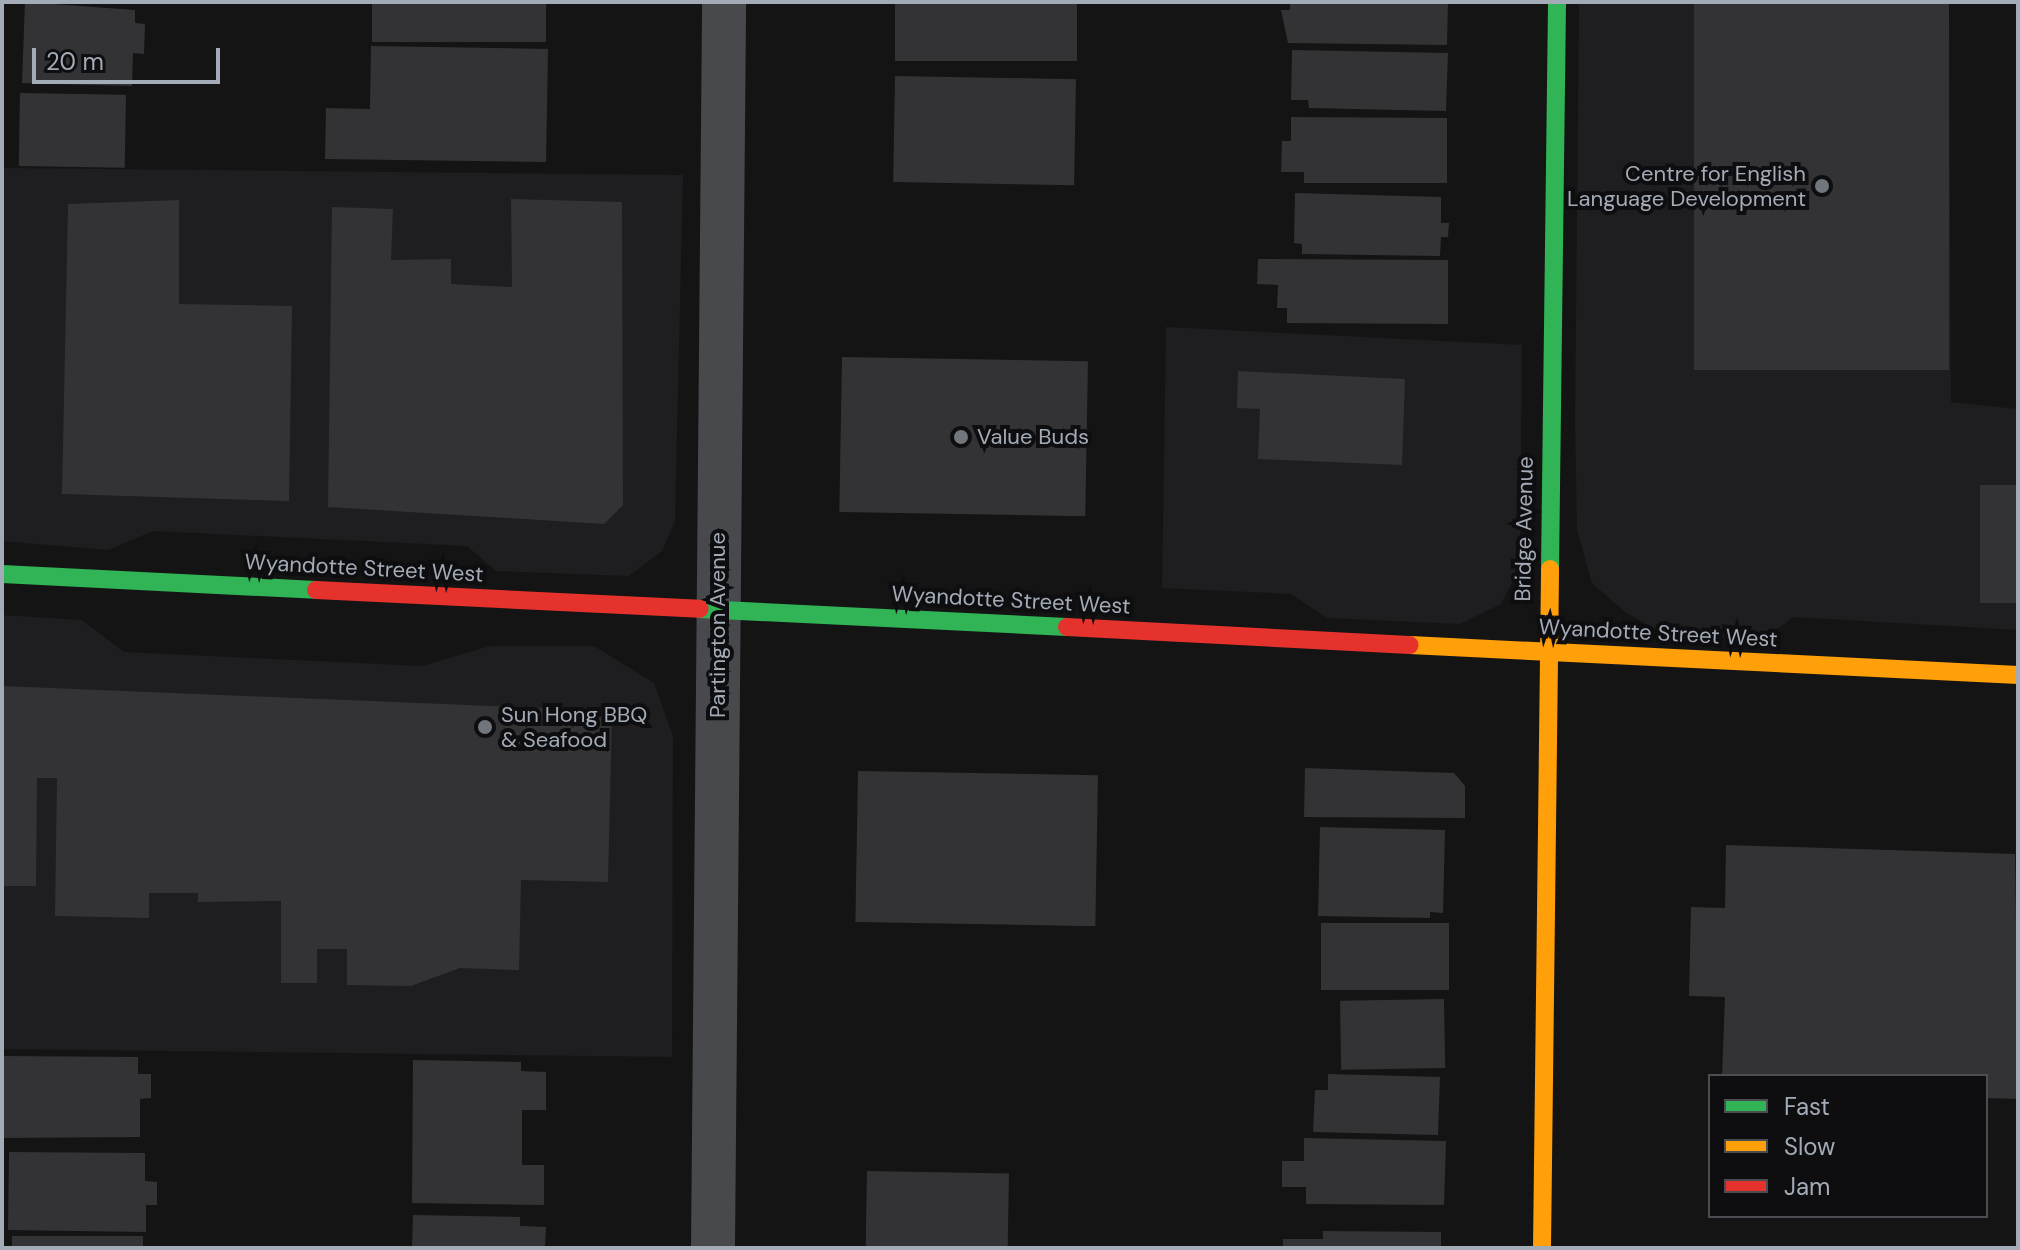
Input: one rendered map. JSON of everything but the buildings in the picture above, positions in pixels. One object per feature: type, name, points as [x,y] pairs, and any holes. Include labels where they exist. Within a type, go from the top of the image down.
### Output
[{"type":"main road","name":"Bridge Avenue","points":[[1542,1248],[1557,2]]},
{"type":"main road","name":"Wyandotte Street West","points":[[2,574],[2018,675]]},
{"type":"street","name":"Partington Avenue","points":[[713,1248],[724,2]]},
{"type":"shaded area","points":[[1579,2],[1949,2],[1951,402],[2018,409],[2018,630],[1793,617],[1763,640],[1665,634],[1626,613],[1592,583],[1577,530],[1575,421]]},
{"type":"shaded area","points":[[2,168],[683,175],[675,521],[662,551],[629,576],[496,571],[467,546],[153,531],[108,550],[2,541]]},
{"type":"shaded area","points":[[1166,327],[1522,345],[1520,567],[1501,604],[1460,624],[1327,618],[1291,594],[1162,588]]},
{"type":"shaded area","points":[[2,615],[82,620],[124,652],[422,666],[490,646],[594,646],[654,683],[673,736],[672,1057],[2,1049]]},
{"type":"traffic: fast","points":[[1550,569],[1557,2]]},
{"type":"traffic: fast","points":[[2,574],[316,590]]},
{"type":"traffic: fast","points":[[700,609],[1067,627]]},
{"type":"traffic: slow","points":[[1542,1248],[1550,569]]},
{"type":"traffic: slow","points":[[1410,645],[2018,675]]},
{"type":"traffic: jam","points":[[316,590],[700,609]]},
{"type":"traffic: jam","points":[[1067,627],[1410,645]]},
{"type":"place","name":"Centre for English Language Development","points":[[1822,186]]},
{"type":"place","name":"Value Buds","points":[[961,437]]},
{"type":"place","name":"Sun Hong BBQ & Seafood","points":[[485,727]]}]
